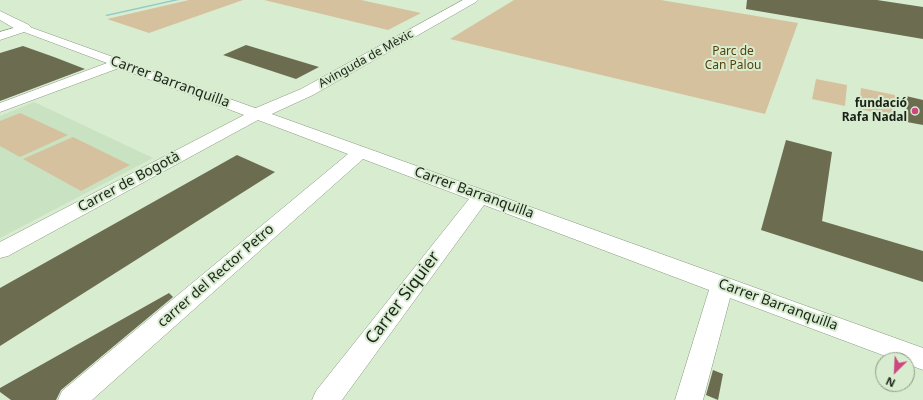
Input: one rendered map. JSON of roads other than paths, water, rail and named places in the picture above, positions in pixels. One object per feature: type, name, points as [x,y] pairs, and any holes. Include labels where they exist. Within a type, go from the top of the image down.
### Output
[{"type":"main road","name":"Avinguda de Mèxic","points":[[258,114],[307,92],[472,0]]},
{"type":"main road","points":[[1,8],[24,28]]},
{"type":"main road","points":[[0,23],[24,28]]},
{"type":"street","name":"Carrer Barranquilla","points":[[24,28],[923,359]]},
{"type":"street","points":[[0,36],[24,28]]},
{"type":"street","points":[[0,108],[119,63]]},
{"type":"street","name":"Carrer de Bogotà","points":[[0,251],[258,114]]},
{"type":"street","name":"carrer del Rector Petro","points":[[72,400],[361,152]]},
{"type":"street","name":"Carrer Siquier","points":[[326,400],[481,196]]},
{"type":"street","points":[[689,400],[722,285]]},
{"type":"waterway","points":[[107,15],[177,0]]},
{"type":"place","name":"fundació Rafa Nadal","points":[[915,111]]},
{"type":"park label","name":"Parc de Can Palou","points":[[733,59]]}]
